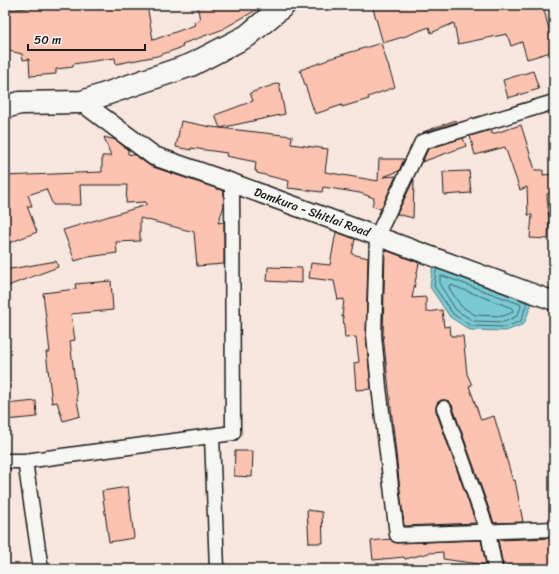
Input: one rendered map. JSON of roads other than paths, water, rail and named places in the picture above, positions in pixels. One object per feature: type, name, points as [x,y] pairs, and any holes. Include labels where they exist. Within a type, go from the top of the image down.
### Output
[{"type":"highway","points":[[10,102],[82,102],[191,65],[247,36],[284,5]]},
{"type":"street","name":"Damkura - Shitlai Road","points":[[82,102],[154,156],[232,182],[554,300]]},
{"type":"street","points":[[554,102],[422,142],[377,236],[374,335],[397,535],[554,529]]},
{"type":"street","points":[[5,461],[25,461],[232,433],[232,182]]},
{"type":"street","points":[[444,408],[488,532],[494,569]]},
{"type":"street","points":[[212,436],[217,569]]},
{"type":"street","points":[[25,461],[41,569]]},
{"type":"water","points":[[433,263],[533,300],[524,324],[506,331],[470,330],[450,317],[430,287]]}]
